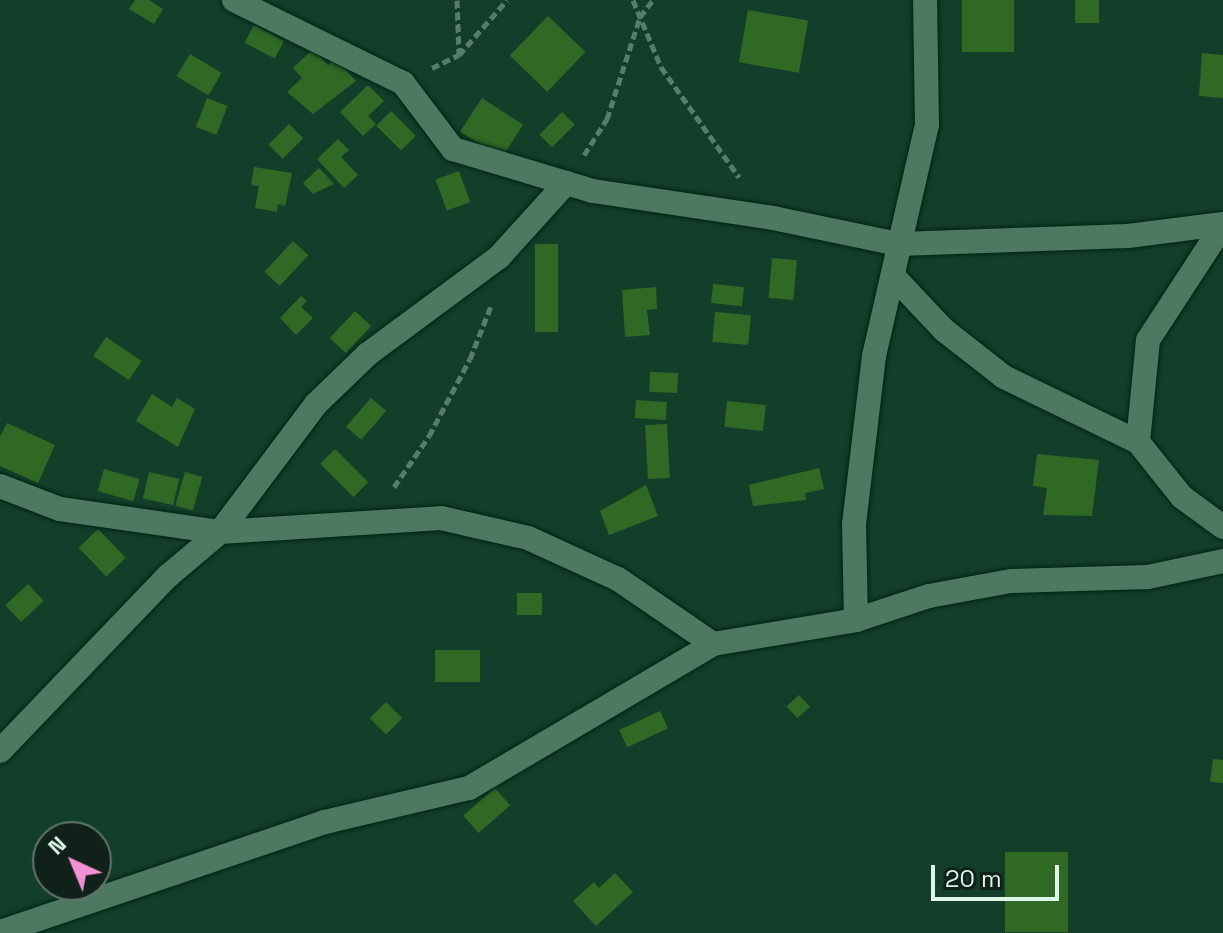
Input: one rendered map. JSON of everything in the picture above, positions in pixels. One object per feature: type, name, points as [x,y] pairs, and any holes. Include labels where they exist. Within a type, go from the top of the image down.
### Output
[{"type":"street","points":[[234,0],[403,83],[453,149],[566,183],[773,218],[899,244],[1128,236],[1223,225]]},
{"type":"street","points":[[856,620],[854,524],[874,356],[927,125],[925,0]]},
{"type":"street","points":[[0,751],[168,576],[220,532],[316,404],[368,354],[499,257],[566,183]]},
{"type":"street","points":[[1138,442],[1148,340],[1223,225]]},
{"type":"street","points":[[894,277],[944,330],[1004,377],[1138,442],[1182,497],[1223,527]]},
{"type":"street","points":[[0,486],[60,509],[220,532],[441,518],[528,538],[618,579],[713,644]]},
{"type":"street","points":[[0,932],[325,822],[469,788],[713,644],[856,620],[929,596],[1011,581],[1148,577],[1223,561]]},
{"type":"path","points":[[457,0],[459,55]]},
{"type":"path","points":[[403,83],[459,55],[507,0]]},
{"type":"path","points":[[633,0],[661,67],[717,152],[773,218]]},
{"type":"path","points":[[566,183],[607,119],[640,17],[653,0]]},
{"type":"path","points":[[371,521],[429,436],[470,359],[498,282],[499,257]]},
{"type":"building","points":[[135,0],[149,0],[163,9],[154,24],[129,9]]},
{"type":"building","points":[[962,0],[1014,0],[1014,52],[962,52]]},
{"type":"building","points":[[1075,0],[1099,0],[1099,23],[1075,23]]},
{"type":"building","points":[[748,10],[808,21],[799,73],[739,62]]},
{"type":"building","points":[[548,16],[585,52],[547,92],[510,56]]},
{"type":"building","points":[[254,25],[284,41],[275,59],[245,43]]},
{"type":"building","points":[[313,49],[328,65],[335,58],[356,81],[313,114],[287,92],[302,78],[293,68]]},
{"type":"building","points":[[1202,53],[1223,55],[1223,98],[1199,96]]},
{"type":"building","points":[[190,54],[222,73],[208,95],[177,76]]},
{"type":"building","points":[[368,85],[384,101],[368,116],[376,124],[363,136],[340,112]]},
{"type":"building","points":[[207,98],[228,106],[216,135],[196,127]]},
{"type":"building","points":[[482,98],[523,125],[501,158],[460,132]]},
{"type":"building","points":[[391,111],[416,136],[401,151],[376,126]]},
{"type":"building","points":[[562,112],[575,125],[552,147],[539,135]]},
{"type":"building","points":[[289,124],[303,138],[283,159],[268,145]]},
{"type":"building","points":[[338,139],[349,150],[341,157],[358,175],[344,188],[317,159]]},
{"type":"building","points":[[254,167],[292,173],[285,206],[278,204],[277,212],[255,208],[259,186],[251,185]]},
{"type":"building","points":[[319,168],[334,184],[313,194],[303,183]]},
{"type":"building","points":[[459,171],[470,202],[447,211],[436,180]]},
{"type":"building","points":[[293,241],[308,255],[280,286],[264,272]]},
{"type":"building","points":[[535,244],[558,244],[558,332],[535,332]]},
{"type":"building","points":[[772,258],[797,260],[793,300],[769,298]]},
{"type":"building","points":[[713,284],[744,287],[742,306],[711,303]]},
{"type":"building","points":[[656,287],[657,309],[647,310],[650,335],[625,337],[622,290]]},
{"type":"building","points":[[301,296],[307,301],[301,307],[313,318],[296,335],[280,318]]},
{"type":"building","points":[[355,311],[371,326],[346,353],[330,338]]},
{"type":"building","points":[[715,312],[751,315],[748,345],[712,342]]},
{"type":"building","points":[[106,337],[142,361],[129,380],[93,356]]},
{"type":"building","points":[[650,372],[678,373],[677,393],[649,392]]},
{"type":"building","points":[[152,394],[172,407],[177,398],[195,409],[178,447],[136,421]]},
{"type":"building","points":[[371,398],[386,411],[361,440],[346,427]]},
{"type":"building","points":[[636,400],[667,402],[666,420],[635,418]]},
{"type":"building","points":[[727,401],[766,405],[763,431],[724,427]]},
{"type":"building","points":[[7,423],[55,445],[38,483],[0,466],[0,437]]},
{"type":"building","points":[[667,424],[670,478],[648,479],[645,425]]},
{"type":"building","points":[[335,449],[368,482],[353,497],[320,464]]},
{"type":"building","points":[[1037,454],[1099,460],[1092,516],[1043,515],[1047,488],[1033,486]]},
{"type":"building","points":[[819,468],[824,489],[805,493],[806,500],[753,506],[749,485]]},
{"type":"building","points":[[104,469],[140,479],[133,501],[98,491]]},
{"type":"building","points":[[149,472],[179,479],[173,505],[143,498]]},
{"type":"building","points":[[185,472],[202,477],[193,511],[175,506]]},
{"type":"building","points":[[646,485],[658,516],[609,535],[600,511]]},
{"type":"building","points":[[98,529],[126,558],[106,577],[79,548]]},
{"type":"building","points":[[28,584],[44,601],[21,622],[5,605]]},
{"type":"building","points":[[517,593],[542,593],[542,615],[517,615]]},
{"type":"building","points":[[435,650],[480,650],[480,682],[435,682]]},
{"type":"building","points":[[799,695],[810,707],[797,718],[787,707]]},
{"type":"building","points":[[386,702],[402,718],[386,735],[370,718]]},
{"type":"building","points":[[660,711],[668,728],[627,747],[619,730]]},
{"type":"building","points":[[1213,759],[1223,760],[1223,783],[1210,782]]},
{"type":"building","points":[[495,788],[510,805],[478,833],[463,816]]},
{"type":"building","points":[[1005,852],[1068,852],[1068,932],[1005,932]]},
{"type":"building","points":[[615,873],[633,892],[596,926],[573,901],[594,882],[599,888]]}]
